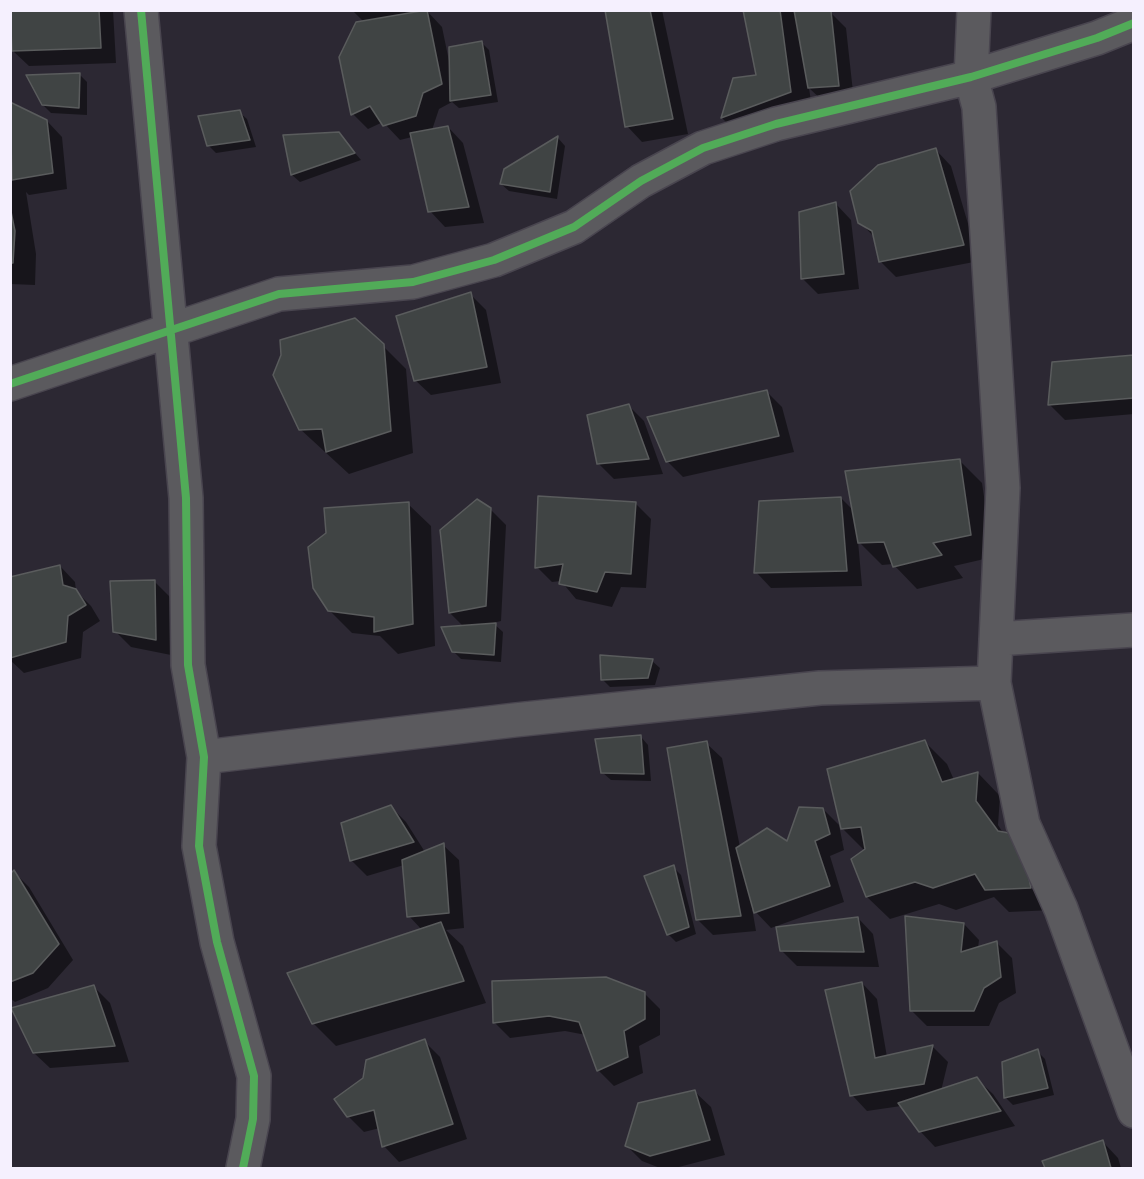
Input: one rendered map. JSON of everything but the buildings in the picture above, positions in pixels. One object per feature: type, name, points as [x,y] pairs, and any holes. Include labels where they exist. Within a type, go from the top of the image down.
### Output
[{"type":"street","points":[[141,10],[186,498],[188,665],[204,757],[199,846],[217,942],[254,1076],[253,1119],[243,1168]]},
{"type":"street","points":[[974,10],[971,77],[979,107],[1003,488],[994,682],[1023,824],[1061,909],[1134,1111]]},
{"type":"street","points":[[10,384],[279,294],[413,282],[494,260],[574,227],[641,181],[703,148],[776,124],[971,77],[1097,38],[1134,23]]},
{"type":"street","points":[[996,639],[1134,630]]},
{"type":"street","points":[[204,757],[515,720],[820,688],[994,682]]},
{"type":"cycle path","points":[[141,10],[186,498],[188,665],[204,757],[199,846],[217,942],[254,1076],[253,1119],[243,1168]]},
{"type":"cycle path","points":[[10,384],[279,294],[413,282],[494,260],[574,227],[641,181],[703,148],[776,124],[971,77],[1097,38],[1134,23]]}]
